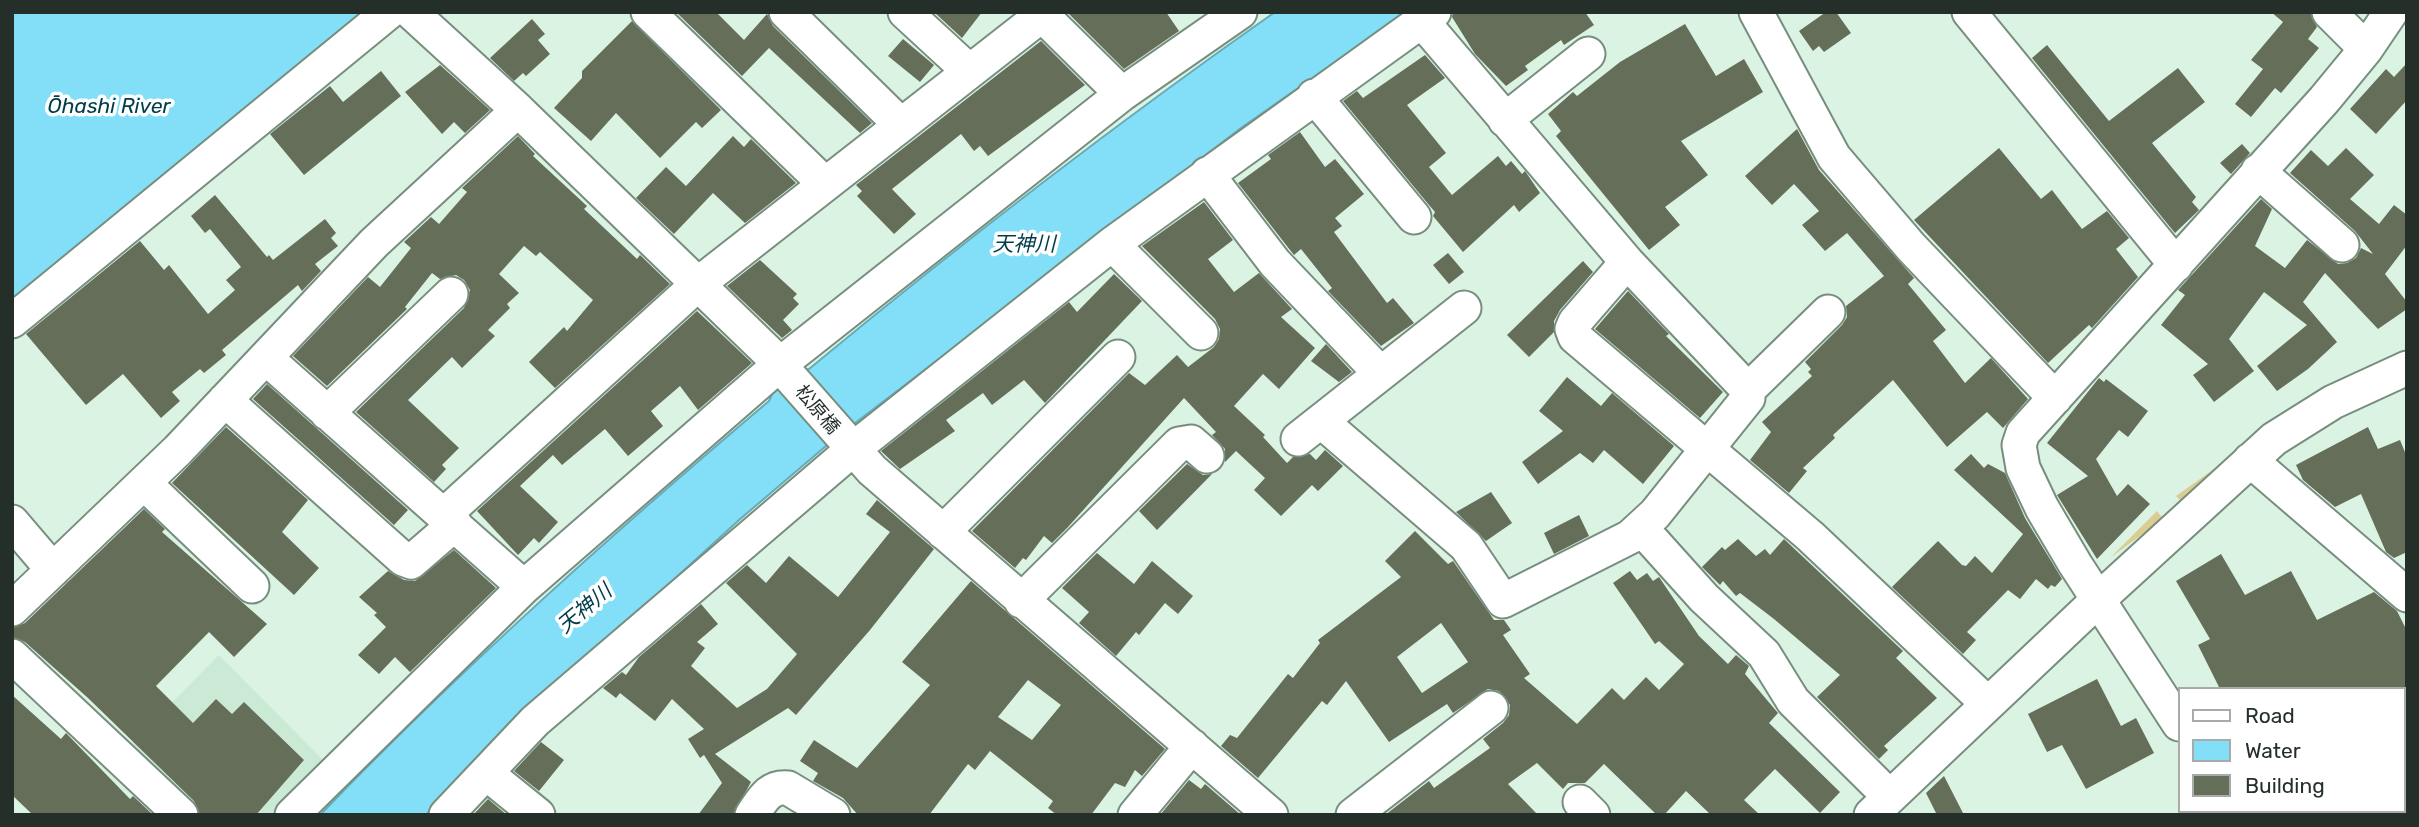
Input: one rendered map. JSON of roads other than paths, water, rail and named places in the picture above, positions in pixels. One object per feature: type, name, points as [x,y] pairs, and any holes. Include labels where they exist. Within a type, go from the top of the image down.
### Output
[{"type":"street","points":[[12,321],[389,12]]},
{"type":"street","name":"松原橋","points":[[411,12],[518,110],[698,284],[783,369],[850,448],[1021,601],[1270,815]]},
{"type":"street","points":[[648,12],[825,184]]},
{"type":"street","points":[[786,12],[900,124]]},
{"type":"street","points":[[905,12],[969,71]]},
{"type":"street","points":[[292,815],[524,587],[783,369],[1122,94],[1240,12]]},
{"type":"street","points":[[1756,12],[1834,157],[1911,247],[2055,398]]},
{"type":"street","points":[[1969,12],[2176,265]]},
{"type":"street","points":[[2329,12],[2367,49]]},
{"type":"street","points":[[2178,722],[2042,508],[2020,456],[2023,433],[2367,49],[2391,12]]},
{"type":"street","points":[[225,400],[403,559],[411,562],[449,520],[698,284],[1041,14],[1122,94]]},
{"type":"street","points":[[446,815],[535,721],[850,448],[1112,244],[1314,96],[1428,17],[1505,120],[1627,262],[1748,390],[1748,398],[1641,528],[1630,537],[1503,601],[1466,546],[1310,430],[1464,308]]},
{"type":"street","points":[[1505,120],[1588,54]]},
{"type":"street","points":[[1314,96],[1414,217]]},
{"type":"street","points":[[12,609],[144,483],[374,243],[518,110]]},
{"type":"street","points":[[2258,171],[2342,245]]},
{"type":"street","points":[[1206,174],[1275,263],[1380,373]]},
{"type":"street","points":[[1112,244],[1201,332]]},
{"type":"street","points":[[1627,262],[1575,322],[1573,334],[1810,536],[1988,704]]},
{"type":"street","points":[[327,413],[451,294]]},
{"type":"street","points":[[1748,390],[1828,312]]},
{"type":"street","points":[[943,532],[1118,356]]},
{"type":"street","points":[[265,358],[524,587]]},
{"type":"street","points":[[1641,528],[1704,598],[1765,654],[1793,701],[1880,806],[2099,599],[2274,439],[2313,413],[2407,368]]},
{"type":"street","points":[[1021,601],[1179,444],[1191,442],[1207,456]]},
{"type":"street","points":[[2250,460],[2407,594]]},
{"type":"street","points":[[144,483],[252,586]]},
{"type":"street","points":[[12,522],[53,570]]},
{"type":"street","points":[[12,656],[181,815]]},
{"type":"street","points":[[1353,815],[1491,708]]},
{"type":"street","points":[[1135,815],[1192,746]]},
{"type":"street","points":[[486,773],[538,815]]},
{"type":"street","points":[[751,815],[771,790],[779,787],[788,788],[833,815]]},
{"type":"water","name":"Ōhashi River","points":[[12,12],[373,12],[12,310]]},
{"type":"water","name":"天神川","points":[[1275,12],[1407,12],[1241,128],[833,440],[739,520],[553,690],[426,815],[320,815],[428,707],[539,602],[769,401],[779,378],[809,369],[1038,186]]}]
